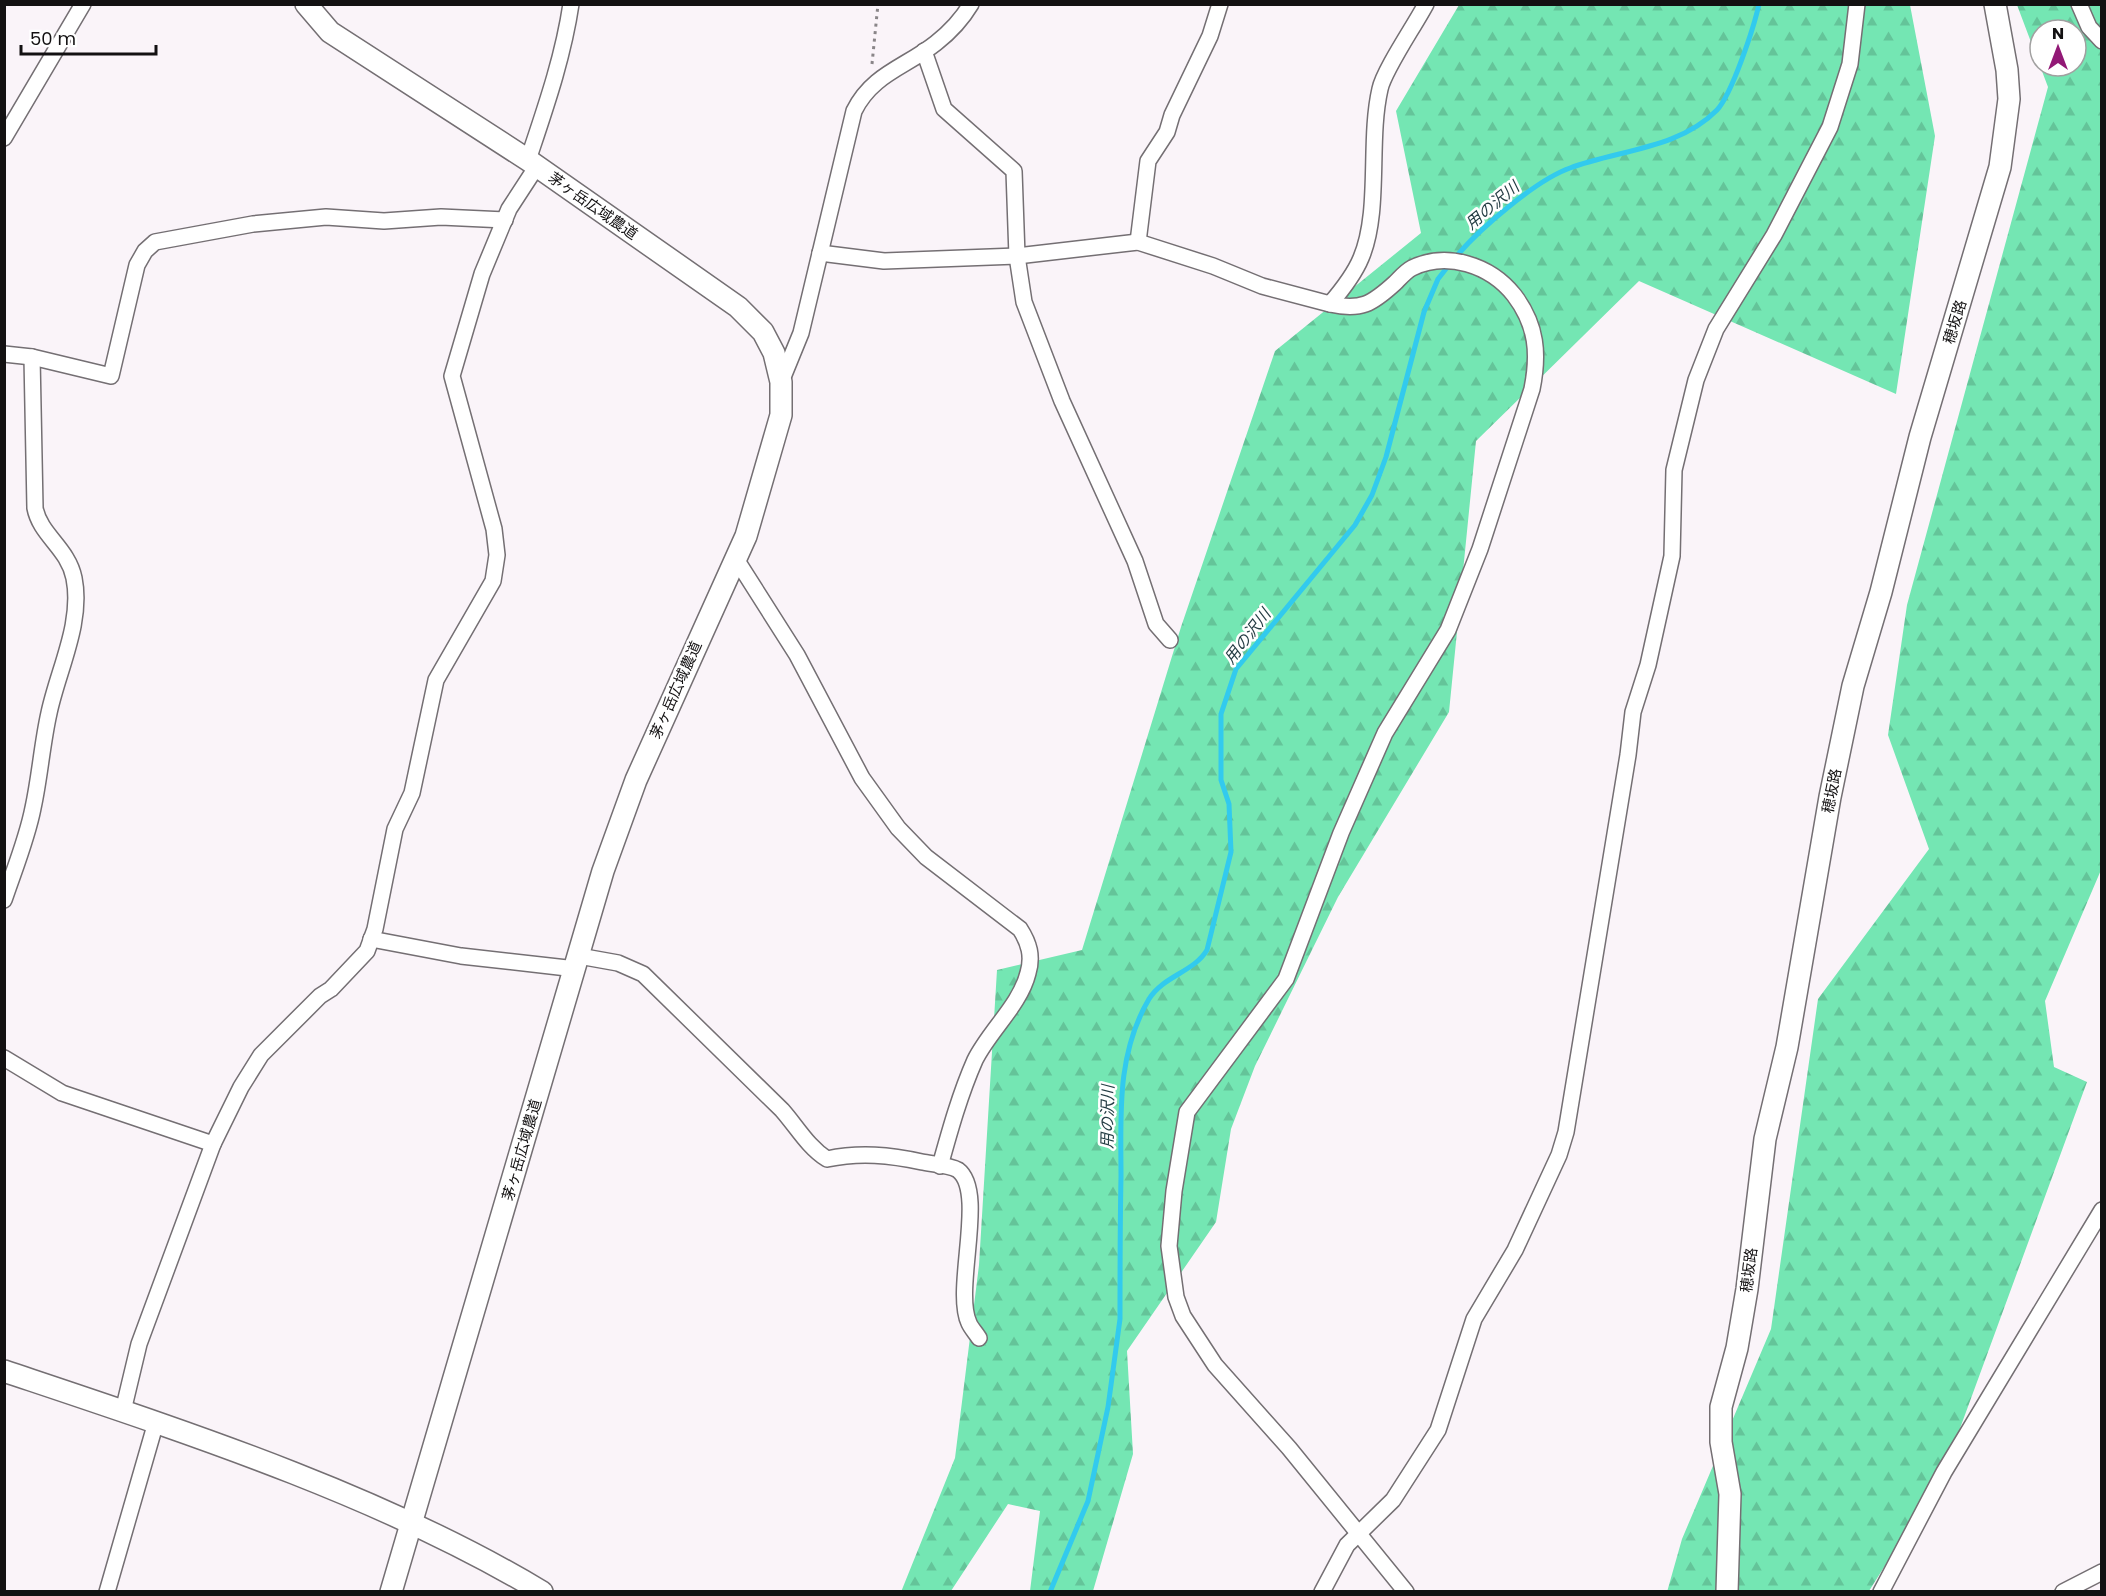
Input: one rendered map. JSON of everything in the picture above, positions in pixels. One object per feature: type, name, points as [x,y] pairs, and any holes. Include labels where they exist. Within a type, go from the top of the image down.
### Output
[{"type":"street","points":[[4,138],[83,4]]},
{"type":"street","name":"茅ヶ岳広域農道","points":[[306,4],[330,32],[532,163],[738,307],[763,332],[774,353],[782,382],[781,415],[746,536],[636,780],[603,871],[391,1592]]},
{"type":"street","points":[[123,1411],[139,1344],[213,1144],[241,1087],[261,1055],[320,996],[331,989],[367,951],[395,829],[412,793],[436,680],[493,581],[497,555],[494,529],[452,376],[482,274],[532,163],[567,32],[572,4]]},
{"type":"street","points":[[782,382],[801,333],[854,111],[862,95],[870,87],[924,51],[954,26],[971,4]]},
{"type":"street","points":[[1138,242],[1148,161],[1167,132],[1172,115],[1210,36],[1220,4]]},
{"type":"street","points":[[1330,304],[1347,284],[1361,257],[1369,229],[1376,113],[1380,87],[1426,4]]},
{"type":"street","points":[[1322,1592],[1347,1545],[1393,1500],[1438,1430],[1474,1319],[1503,1272],[1559,1155],[1566,1132],[1628,755],[1633,712],[1648,665],[1672,556],[1674,470],[1696,380],[1716,328],[1774,235],[1830,127],[1850,64],[1857,4]]},
{"type":"street","name":"穂坂路","points":[[1727,1592],[1730,1494],[1721,1442],[1722,1407],[1737,1348],[1747,1289],[1765,1139],[1787,1047],[1830,797],[1853,686],[1881,592],[1920,437],[2000,167],[2009,99],[2007,70],[1995,4]]},
{"type":"street","points":[[2079,4],[2089,27],[2102,41]]},
{"type":"street","points":[[924,51],[944,109],[1014,171],[1017,256],[1024,302],[1062,401],[1135,561],[1156,624],[1170,640]]},
{"type":"street","points":[[4,354],[32,357],[111,376],[137,266],[144,251],[156,242],[253,224],[326,217],[384,221],[441,217],[505,220]]},
{"type":"street","points":[[820,253],[884,261],[1017,256],[1138,242],[1213,266],[1262,286],[1348,308],[1368,304],[1410,268],[1445,259],[1483,269],[1506,285],[1524,308],[1536,336],[1537,364],[1532,389],[1480,549],[1448,630],[1385,733],[1341,833],[1286,979],[1187,1112],[1174,1191],[1169,1246],[1176,1297],[1183,1316],[1215,1365],[1360,1532],[1406,1592]]},
{"type":"street","points":[[4,900],[33,810],[49,712],[66,654],[75,605],[74,580],[68,559],[38,522],[35,508],[32,357]]},
{"type":"street","points":[[736,559],[797,655],[862,778],[898,828],[926,857],[1020,929],[1028,942],[1031,958],[1028,974],[1020,992],[976,1059],[954,1113],[940,1166]]},
{"type":"street","points":[[371,939],[461,956],[577,963],[618,963],[643,974],[782,1110],[800,1129],[813,1151],[827,1159],[849,1155],[891,1155],[957,1169],[965,1178],[970,1208],[965,1301],[968,1322],[979,1338]]},
{"type":"street","points":[[4,1058],[62,1093],[213,1144]]},
{"type":"street","points":[[1881,1592],[1944,1472],[2102,1210]]},
{"type":"street","points":[[4,1371],[156,1422],[411,1523],[542,1592]]},
{"type":"street","points":[[107,1592],[156,1422]]},
{"type":"street","points":[[2063,1592],[2102,1572]]},
{"type":"path","points":[[870,87],[878,4]]},
{"type":"green space","points":[[1459,5],[1910,5],[1935,136],[1896,394],[1639,281],[1476,441],[1449,712],[1338,897],[1255,1066],[1231,1129],[1216,1222],[1127,1351],[1133,1454],[1093,1591],[1030,1591],[1040,1511],[1008,1504],[951,1591],[901,1592],[955,1458],[979,1265],[997,970],[1082,950],[1181,627],[1275,351],[1421,233],[1396,111]]},
{"type":"green space","points":[[2017,5],[2101,5],[2101,870],[2045,1001],[2054,1067],[2087,1082],[1944,1472],[1869,1591],[1667,1592],[1682,1539],[1771,1329],[1818,999],[1929,849],[1888,735],[1907,605],[2048,87],[2045,78],[2088,78],[2088,18],[2028,18],[2028,34]]},
{"type":"waterway","name":"用の沢川","points":[[1455,258],[1508,207],[1556,174],[1589,162],[1666,141],[1702,123],[1717,110],[1729,90],[1759,4]]},
{"type":"waterway","name":"用の沢川","points":[[1050,1592],[1088,1501],[1108,1407],[1120,1319],[1121,1109],[1131,1042],[1138,1020],[1155,991],[1194,964],[1207,950],[1231,852],[1229,804],[1221,780],[1221,714],[1236,669],[1355,525],[1372,495],[1386,457],[1424,312],[1438,279],[1449,265]]}]
